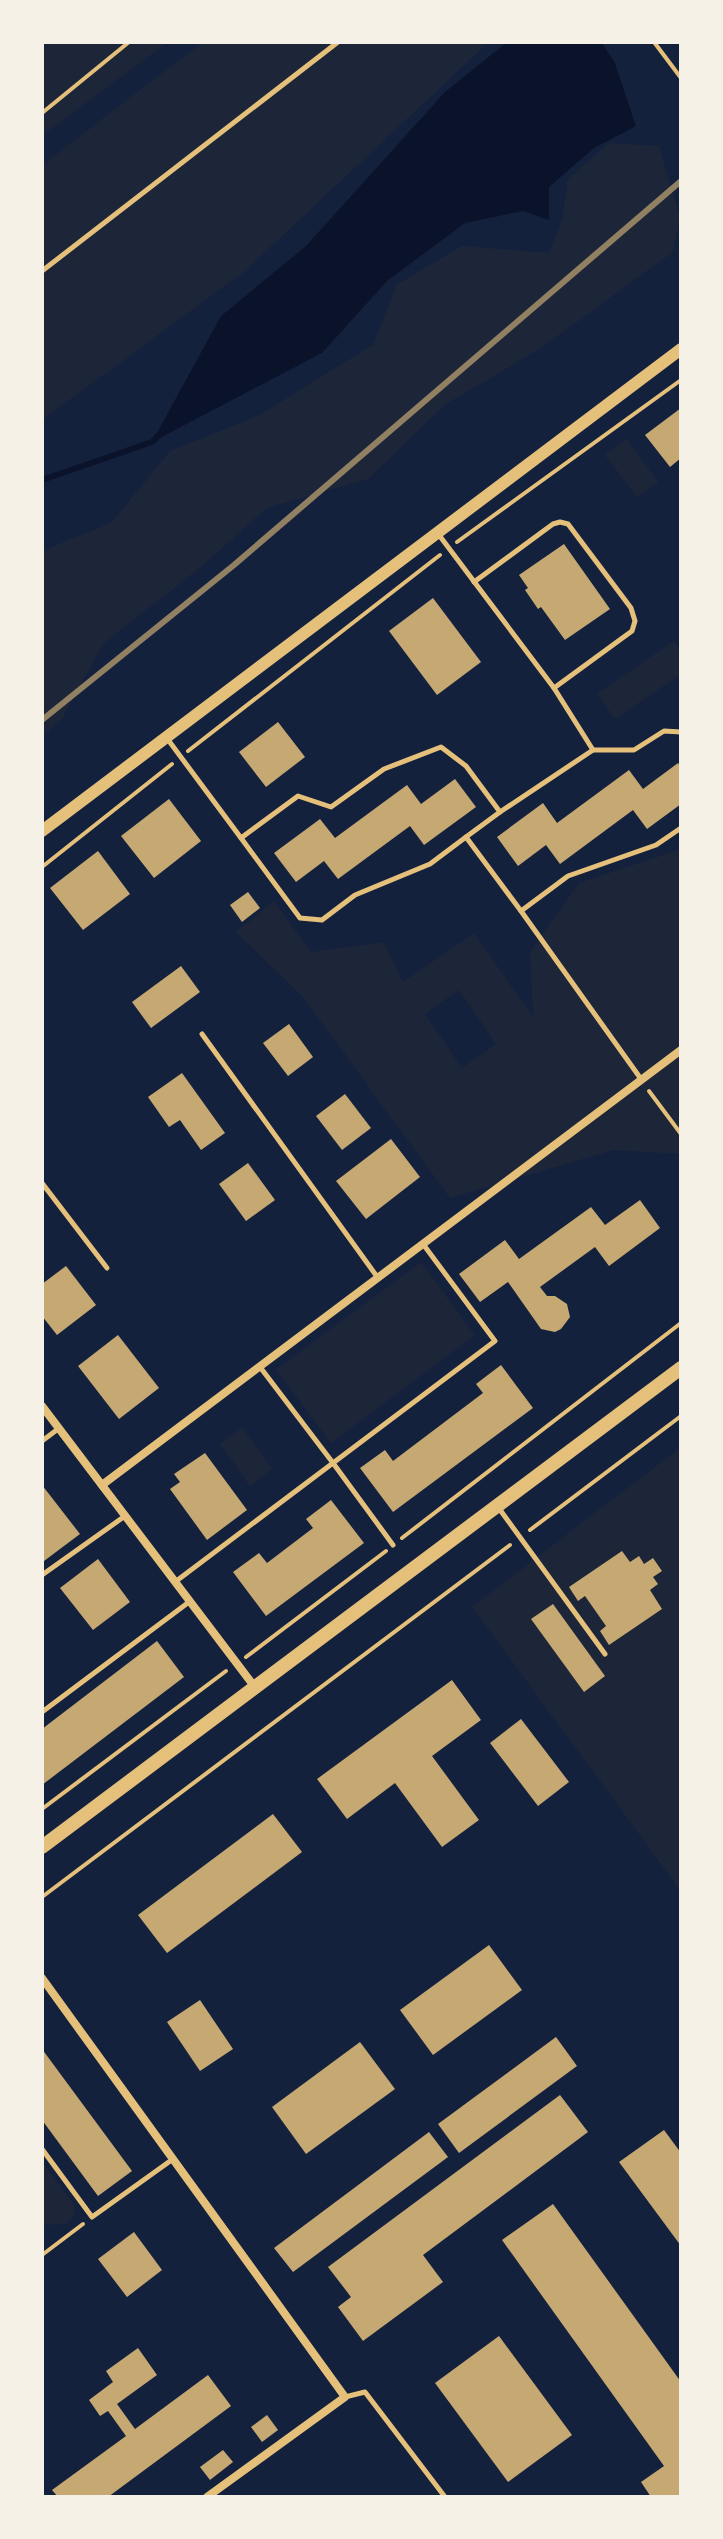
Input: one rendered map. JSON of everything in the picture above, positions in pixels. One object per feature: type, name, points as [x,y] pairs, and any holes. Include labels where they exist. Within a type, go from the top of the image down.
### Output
[{"type":"main road","points":[[42,1847],[681,1368]]},
{"type":"street","points":[[42,831],[681,349]]},
{"type":"street","points":[[102,1485],[681,1050]]},
{"type":"street","points":[[42,1406],[254,1686]]},
{"type":"street","points":[[42,1978],[345,2397],[207,2497]]},
{"type":"lane","points":[[42,271],[338,42]]},
{"type":"lane","points":[[474,582],[553,524],[568,524],[631,608],[635,621],[632,631],[554,688]]},
{"type":"lane","points":[[438,534],[554,688],[593,750]]},
{"type":"lane","points":[[166,736],[300,918],[322,920],[355,895],[430,864],[500,812],[593,750],[634,750],[664,731],[681,732]]},
{"type":"lane","points":[[241,838],[298,796],[331,807],[384,769],[441,747],[466,766],[500,812]]},
{"type":"lane","points":[[521,911],[568,876],[656,845],[681,828]]},
{"type":"lane","points":[[466,837],[641,1080]]},
{"type":"lane","points":[[202,1034],[378,1278]]},
{"type":"lane","points":[[42,1183],[107,1268]]},
{"type":"lane","points":[[175,1582],[495,1341],[423,1244]]},
{"type":"lane","points":[[259,1367],[393,1545]]},
{"type":"lane","points":[[42,1441],[59,1428]]},
{"type":"lane","points":[[497,1506],[605,1654]]},
{"type":"lane","points":[[42,1575],[125,1516]]},
{"type":"lane","points":[[42,1712],[190,1602]]},
{"type":"lane","points":[[42,2149],[92,2217],[174,2158]]},
{"type":"lane","points":[[345,2397],[365,2392],[445,2497]]},
{"type":"path","points":[[42,113],[129,42]]},
{"type":"path","points":[[654,42],[681,78]]},
{"type":"path","points":[[42,867],[448,548],[681,380]]},
{"type":"path","points":[[641,1080],[681,1134]]},
{"type":"path","points":[[42,1809],[681,1323]]},
{"type":"path","points":[[42,1897],[681,1416]]},
{"type":"path","points":[[42,2255],[92,2217]]},
{"type":"shaded area","points":[[42,42],[168,42],[42,136]]},
{"type":"shaded area","points":[[203,42],[489,42],[245,271],[42,420],[42,165]]},
{"type":"shaded area","points":[[507,42],[601,42],[615,63],[636,126],[594,148],[549,187],[549,220],[523,211],[465,223],[387,281],[322,353],[152,442],[221,316],[306,246],[445,92]]},
{"type":"shaded area","points":[[609,143],[659,146],[680,218],[673,252],[538,350],[446,404],[368,479],[267,508],[201,567],[104,643],[63,717],[42,737],[42,551],[111,523],[170,451],[258,416],[374,344],[396,285],[462,246],[549,253],[562,219],[568,179]]},
{"type":"shaded area","points":[[626,439],[658,482],[637,497],[605,455]]},
{"type":"shaded area","points":[[674,641],[681,652],[681,674],[615,719],[597,694]]},
{"type":"shaded area","points":[[681,849],[681,1154],[614,1150],[450,1198],[303,997],[236,932],[274,901],[311,952],[384,942],[403,982],[474,933],[533,1017],[530,952],[579,883]],"holes":[[[459,990],[496,1044],[462,1068],[425,1014]]]},
{"type":"shaded area","points":[[421,1262],[475,1335],[331,1443],[276,1370]]},
{"type":"shaded area","points":[[242,1427],[272,1469],[250,1486],[220,1444]]},
{"type":"shaded area","points":[[681,1447],[681,1891],[472,1607]]},
{"type":"shaded area","points":[[42,2162],[75,2206],[74,2215],[66,2224],[42,2225]]},
{"type":"building","points":[[681,408],[681,458],[670,467],[645,435]]},
{"type":"building","points":[[564,544],[610,609],[565,640],[541,607],[538,609],[519,575]]},
{"type":"building","points":[[433,598],[481,662],[437,695],[389,631]]},
{"type":"building","points":[[278,722],[305,757],[266,787],[239,752]]},
{"type":"building","points":[[678,763],[681,768],[681,804],[647,829],[633,810],[560,864],[546,845],[518,866],[497,837],[543,803],[557,823],[629,770],[643,789]]},
{"type":"building","points":[[455,779],[476,807],[424,845],[410,826],[338,879],[324,861],[296,882],[274,853],[320,819],[335,838],[407,785],[421,804]]},
{"type":"building","points":[[169,799],[201,841],[154,878],[121,836]]},
{"type":"building","points":[[98,851],[130,894],[83,930],[50,888]]},
{"type":"building","points":[[248,892],[260,908],[242,922],[230,905]]},
{"type":"building","points":[[181,966],[200,992],[151,1028],[132,1002]]},
{"type":"building","points":[[289,1024],[313,1057],[288,1076],[263,1043]]},
{"type":"building","points":[[182,1073],[225,1133],[201,1150],[180,1120],[169,1127],[148,1097]]},
{"type":"building","points":[[345,1094],[371,1128],[342,1150],[316,1116]]},
{"type":"building","points":[[391,1139],[420,1177],[366,1219],[336,1181]]},
{"type":"building","points":[[248,1163],[275,1200],[246,1221],[219,1184]]},
{"type":"building","points":[[640,1200],[660,1228],[609,1266],[595,1247],[540,1287],[547,1296],[555,1296],[567,1304],[570,1317],[555,1332],[541,1329],[508,1282],[480,1302],[459,1274],[505,1240],[519,1259],[591,1207],[605,1225]]},
{"type":"building","points":[[66,1266],[96,1305],[57,1335],[42,1316],[42,1284]]},
{"type":"building","points":[[118,1335],[159,1388],[119,1419],[78,1366]]},
{"type":"building","points":[[501,1365],[533,1408],[393,1512],[360,1468],[385,1450],[393,1461],[483,1393],[476,1384]]},
{"type":"building","points":[[205,1453],[247,1510],[207,1540],[170,1489],[180,1482],[174,1474]]},
{"type":"building","points":[[42,1485],[80,1534],[44,1561],[42,1559]]},
{"type":"building","points":[[331,1500],[364,1543],[266,1616],[233,1572],[259,1553],[267,1563],[313,1528],[306,1519]]},
{"type":"building","points":[[622,1551],[630,1562],[639,1556],[644,1564],[653,1558],[662,1571],[653,1577],[658,1584],[650,1590],[662,1609],[609,1645],[600,1631],[606,1626],[585,1596],[578,1601],[569,1587]]},
{"type":"building","points":[[98,1559],[130,1602],[93,1630],[60,1588]]},
{"type":"building","points":[[553,1604],[605,1676],[584,1692],[531,1619]]},
{"type":"building","points":[[157,1641],[184,1677],[42,1785],[42,1729]]},
{"type":"building","points":[[452,1680],[481,1720],[432,1756],[479,1820],[442,1847],[395,1783],[347,1819],[317,1779]]},
{"type":"building","points":[[521,1719],[569,1782],[538,1806],[490,1743]]},
{"type":"building","points":[[273,1814],[302,1852],[167,1953],[138,1915]]},
{"type":"building","points":[[489,1945],[522,1990],[433,2055],[400,2010]]},
{"type":"building","points":[[200,2000],[233,2049],[200,2071],[167,2022]]},
{"type":"building","points":[[556,2037],[577,2066],[459,2153],[438,2124]]},
{"type":"building","points":[[360,2042],[395,2089],[306,2154],[272,2107]]},
{"type":"building","points":[[42,2049],[132,2171],[98,2196],[42,2120]]},
{"type":"building","points":[[560,2095],[588,2132],[423,2255],[443,2282],[363,2341],[338,2307],[351,2297],[328,2267]]},
{"type":"building","points":[[664,2130],[681,2153],[681,2246],[619,2162]]},
{"type":"building","points":[[429,2132],[448,2157],[293,2272],[274,2248]]},
{"type":"building","points":[[553,2204],[681,2382],[681,2497],[651,2497],[641,2482],[664,2466],[502,2240]]},
{"type":"building","points":[[134,2232],[162,2270],[127,2297],[98,2259]]},
{"type":"building","points":[[499,2336],[572,2435],[508,2482],[435,2383]]},
{"type":"building","points":[[138,2348],[157,2375],[117,2404],[135,2429],[208,2375],[231,2406],[108,2497],[58,2497],[52,2490],[126,2436],[108,2411],[100,2416],[89,2400],[113,2382],[106,2371]]},
{"type":"building","points":[[267,2415],[278,2430],[262,2442],[251,2427]]},
{"type":"building","points":[[223,2450],[233,2462],[210,2480],[200,2467]]},
{"type":"waterway","points":[[42,480],[152,442],[158,436]]},
{"type":"railway","points":[[42,720],[234,565],[681,181]]}]
